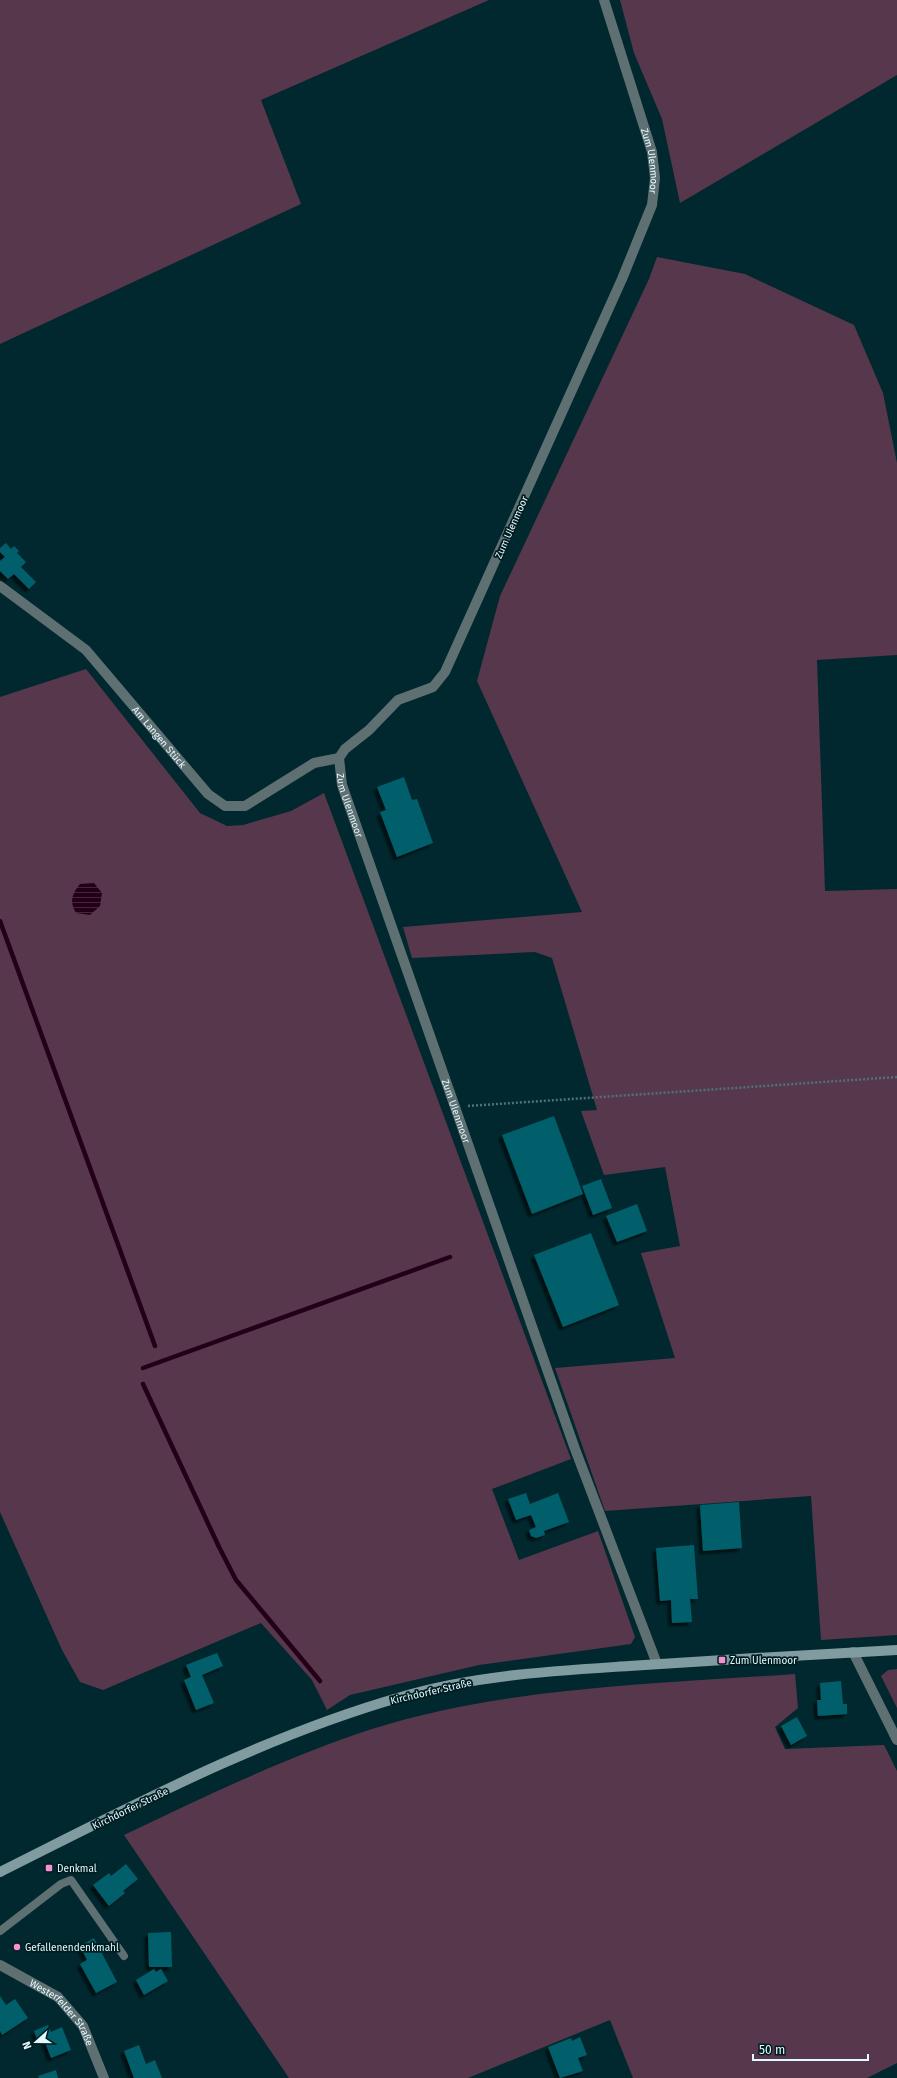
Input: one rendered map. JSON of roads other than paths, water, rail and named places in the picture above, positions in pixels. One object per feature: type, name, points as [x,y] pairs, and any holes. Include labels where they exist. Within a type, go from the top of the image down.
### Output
[{"type":"street","name":"Zum Ulenmoor","points":[[604,0],[652,152],[655,178],[652,205],[622,279],[445,672],[433,687],[398,700],[369,730],[345,749],[339,758],[342,785],[575,1449],[657,1664]]},
{"type":"street","name":"Am Langen Stück","points":[[0,586],[86,650],[208,794],[225,806],[245,806],[314,763],[339,758]]},
{"type":"street","name":"Kirchdorfer Straße","points":[[0,1872],[208,1770],[348,1714],[402,1696],[471,1682],[543,1672],[897,1650]]},
{"type":"street","points":[[853,1652],[897,1740]]},
{"type":"street","name":"Westerfelder Straße","points":[[0,1965],[58,1996],[83,2026],[104,2078]]},
{"type":"lane","points":[[0,1931],[61,1884],[71,1880],[124,1956]]},
{"type":"waterway","points":[[0,921],[155,1346]]},
{"type":"waterway","points":[[143,1368],[450,1257]]},
{"type":"waterway","points":[[143,1384],[219,1547],[236,1580],[320,1681]]},
{"type":"place","name":"Zum Ulenmoor","points":[[722,1660]]},
{"type":"place","name":"Denkmal","points":[[49,1868]]},
{"type":"place","name":"Gefallenendenkmahl","points":[[17,1947]]}]
